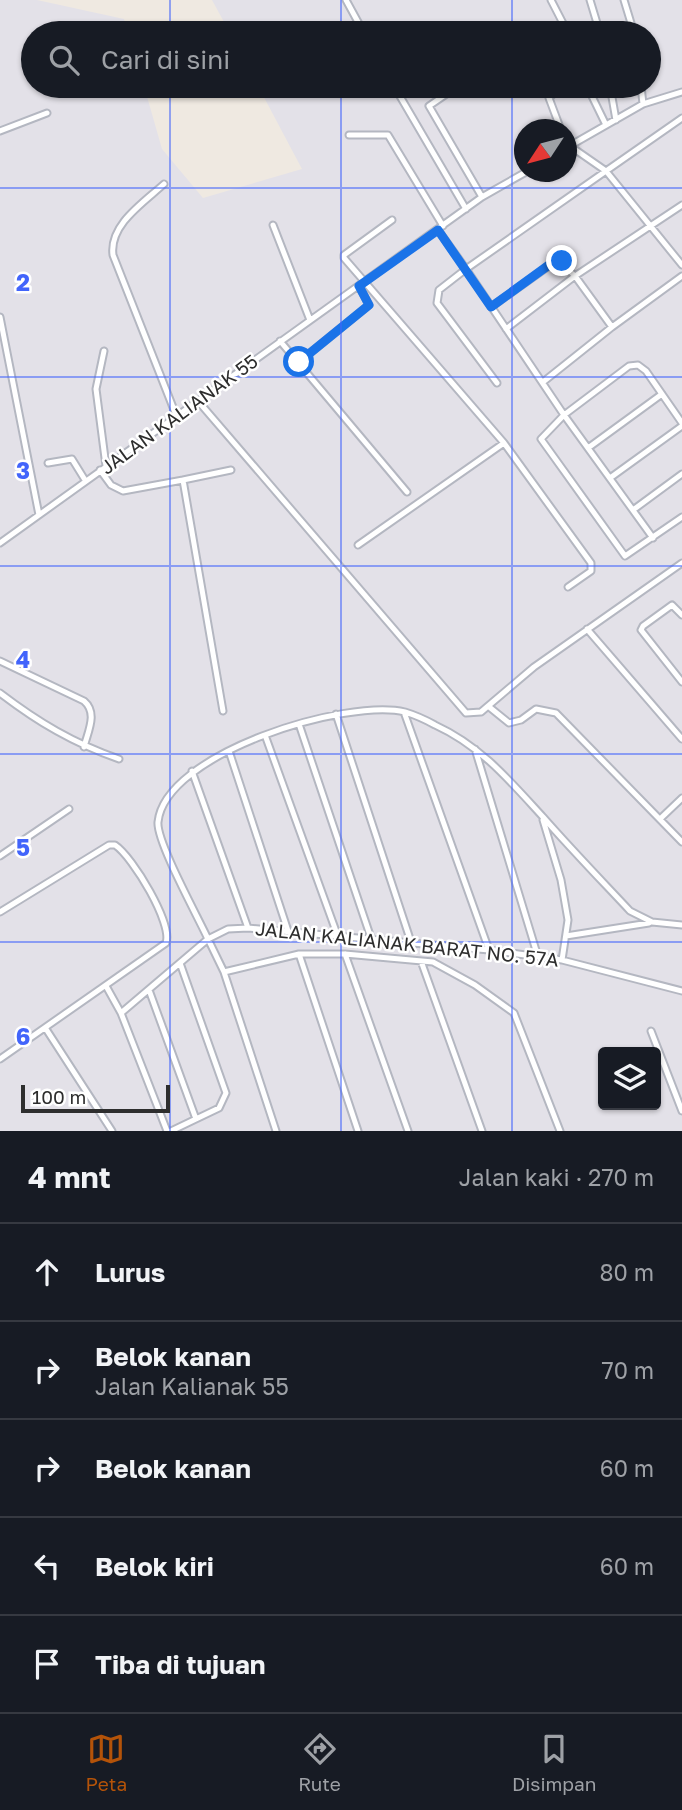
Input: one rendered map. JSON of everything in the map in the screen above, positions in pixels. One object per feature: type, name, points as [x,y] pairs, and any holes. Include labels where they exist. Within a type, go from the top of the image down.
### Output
[{"type":"lane","points":[[346,0],[358,21]]},
{"type":"lane","points":[[551,0],[562,21]]},
{"type":"lane","points":[[590,0],[596,21]]},
{"type":"lane","points":[[624,0],[630,21]]},
{"type":"lane","points":[[577,142],[643,104],[682,92]]},
{"type":"lane","points":[[400,98],[466,209]]},
{"type":"lane","points":[[441,98],[429,106],[482,198]]},
{"type":"lane","points":[[550,98],[557,119]]},
{"type":"lane","points":[[593,98],[606,125]]},
{"type":"lane","points":[[612,98],[616,120]]},
{"type":"lane","points":[[643,98],[643,104]]},
{"type":"lane","points":[[0,131],[47,113]]},
{"type":"lane","points":[[497,383],[436,303],[439,290],[682,118]]},
{"type":"lane","points":[[349,135],[388,135],[440,228],[491,307],[564,415],[653,538]]},
{"type":"lane","points":[[577,153],[606,171],[682,265]]},
{"type":"lane","name":"JALAN KALIANAK 55","points":[[0,543],[466,209],[514,179]]},
{"type":"lane","points":[[164,184],[117,229],[111,240],[113,255],[176,415]]},
{"type":"lane","points":[[506,329],[575,276],[682,205]]},
{"type":"lane","points":[[392,220],[344,256],[504,443],[591,563],[591,571],[568,587]]},
{"type":"lane","points":[[273,225],[310,320]]},
{"type":"lane","points":[[491,307],[557,260],[575,276],[612,327]]},
{"type":"lane","points":[[543,382],[682,276]]},
{"type":"lane","points":[[299,362],[369,305],[359,286]]},
{"type":"lane","points":[[0,317],[39,515]]},
{"type":"lane","points":[[280,341],[407,492]]},
{"type":"lane","points":[[104,351],[96,389],[106,466]]},
{"type":"lane","points":[[610,478],[682,424],[638,365],[629,366],[564,415],[543,434],[542,444],[621,553],[630,554],[682,517]]},
{"type":"lane","points":[[588,448],[662,394]]},
{"type":"lane","points":[[198,401],[466,713],[474,715],[488,706],[587,629],[682,562]]},
{"type":"lane","points":[[358,545],[504,443]]},
{"type":"lane","points":[[48,463],[72,459],[85,480]]},
{"type":"lane","points":[[100,470],[111,485],[123,491],[231,470]]},
{"type":"lane","points":[[633,510],[682,474]]},
{"type":"lane","points":[[183,481],[223,711]]},
{"type":"lane","points":[[682,615],[678,608],[666,607],[641,630],[682,682]]},
{"type":"lane","points":[[587,629],[682,739]]},
{"type":"lane","points":[[0,661],[85,701],[91,707],[92,714],[84,747]]},
{"type":"lane","points":[[0,692],[47,728],[84,747],[119,759]]},
{"type":"lane","points":[[488,706],[509,723],[521,720],[536,709],[556,713],[682,842]]},
{"type":"lane","points":[[404,712],[489,950]]},
{"type":"lane","points":[[276,1131],[224,972],[158,829],[162,806],[192,771],[265,735],[299,724],[336,714],[404,712],[437,726],[492,761],[630,911],[652,922]]},
{"type":"lane","points":[[336,714],[411,942]]},
{"type":"lane","points":[[299,724],[371,938]]},
{"type":"lane","points":[[265,735],[337,934]]},
{"type":"lane","points":[[475,750],[538,957]]},
{"type":"lane","points":[[229,751],[288,931]]},
{"type":"lane","points":[[192,771],[248,928]]},
{"type":"lane","points":[[660,819],[682,798]]},
{"type":"lane","points":[[0,856],[69,809]]},
{"type":"lane","points":[[542,817],[561,880],[568,920],[562,960]]},
{"type":"lane","points":[[0,1059],[166,943],[169,930],[144,882],[120,849],[109,845],[1,910]]},
{"type":"lane","points":[[566,936],[652,922],[682,925]]},
{"type":"lane","name":"JALAN KALIANAK BARAT NO. 57A","points":[[208,939],[228,929],[248,928],[337,934],[489,950],[562,960],[682,991]]},
{"type":"lane","points":[[121,1013],[208,939]]},
{"type":"lane","points":[[299,954],[358,1131]]},
{"type":"lane","name":"JALAN KALIANAK BARAT NO. 57A","points":[[224,972],[299,954],[345,954],[433,962],[475,985],[514,1013],[560,1131]]},
{"type":"lane","points":[[345,954],[408,1131]]},
{"type":"lane","points":[[421,961],[482,1131]]},
{"type":"lane","points":[[106,986],[121,1013],[169,1131],[219,1108],[226,1093],[180,963]]},
{"type":"lane","points":[[149,990],[197,1119]]},
{"type":"lane","points":[[46,1029],[112,1131]]},
{"type":"lane","points":[[651,1031],[682,1111]]},
{"type":"shaded area","points":[[0,0],[37,0],[124,19],[21,21],[21,98],[147,98],[162,149],[203,198],[302,169],[264,98],[661,98],[661,21],[223,21],[212,0],[682,0],[682,1131],[0,1131]]},
{"type":"route","points":[[299,362],[369,305],[368,298],[359,286],[438,230],[491,307],[553,262],[562,261]]}]
